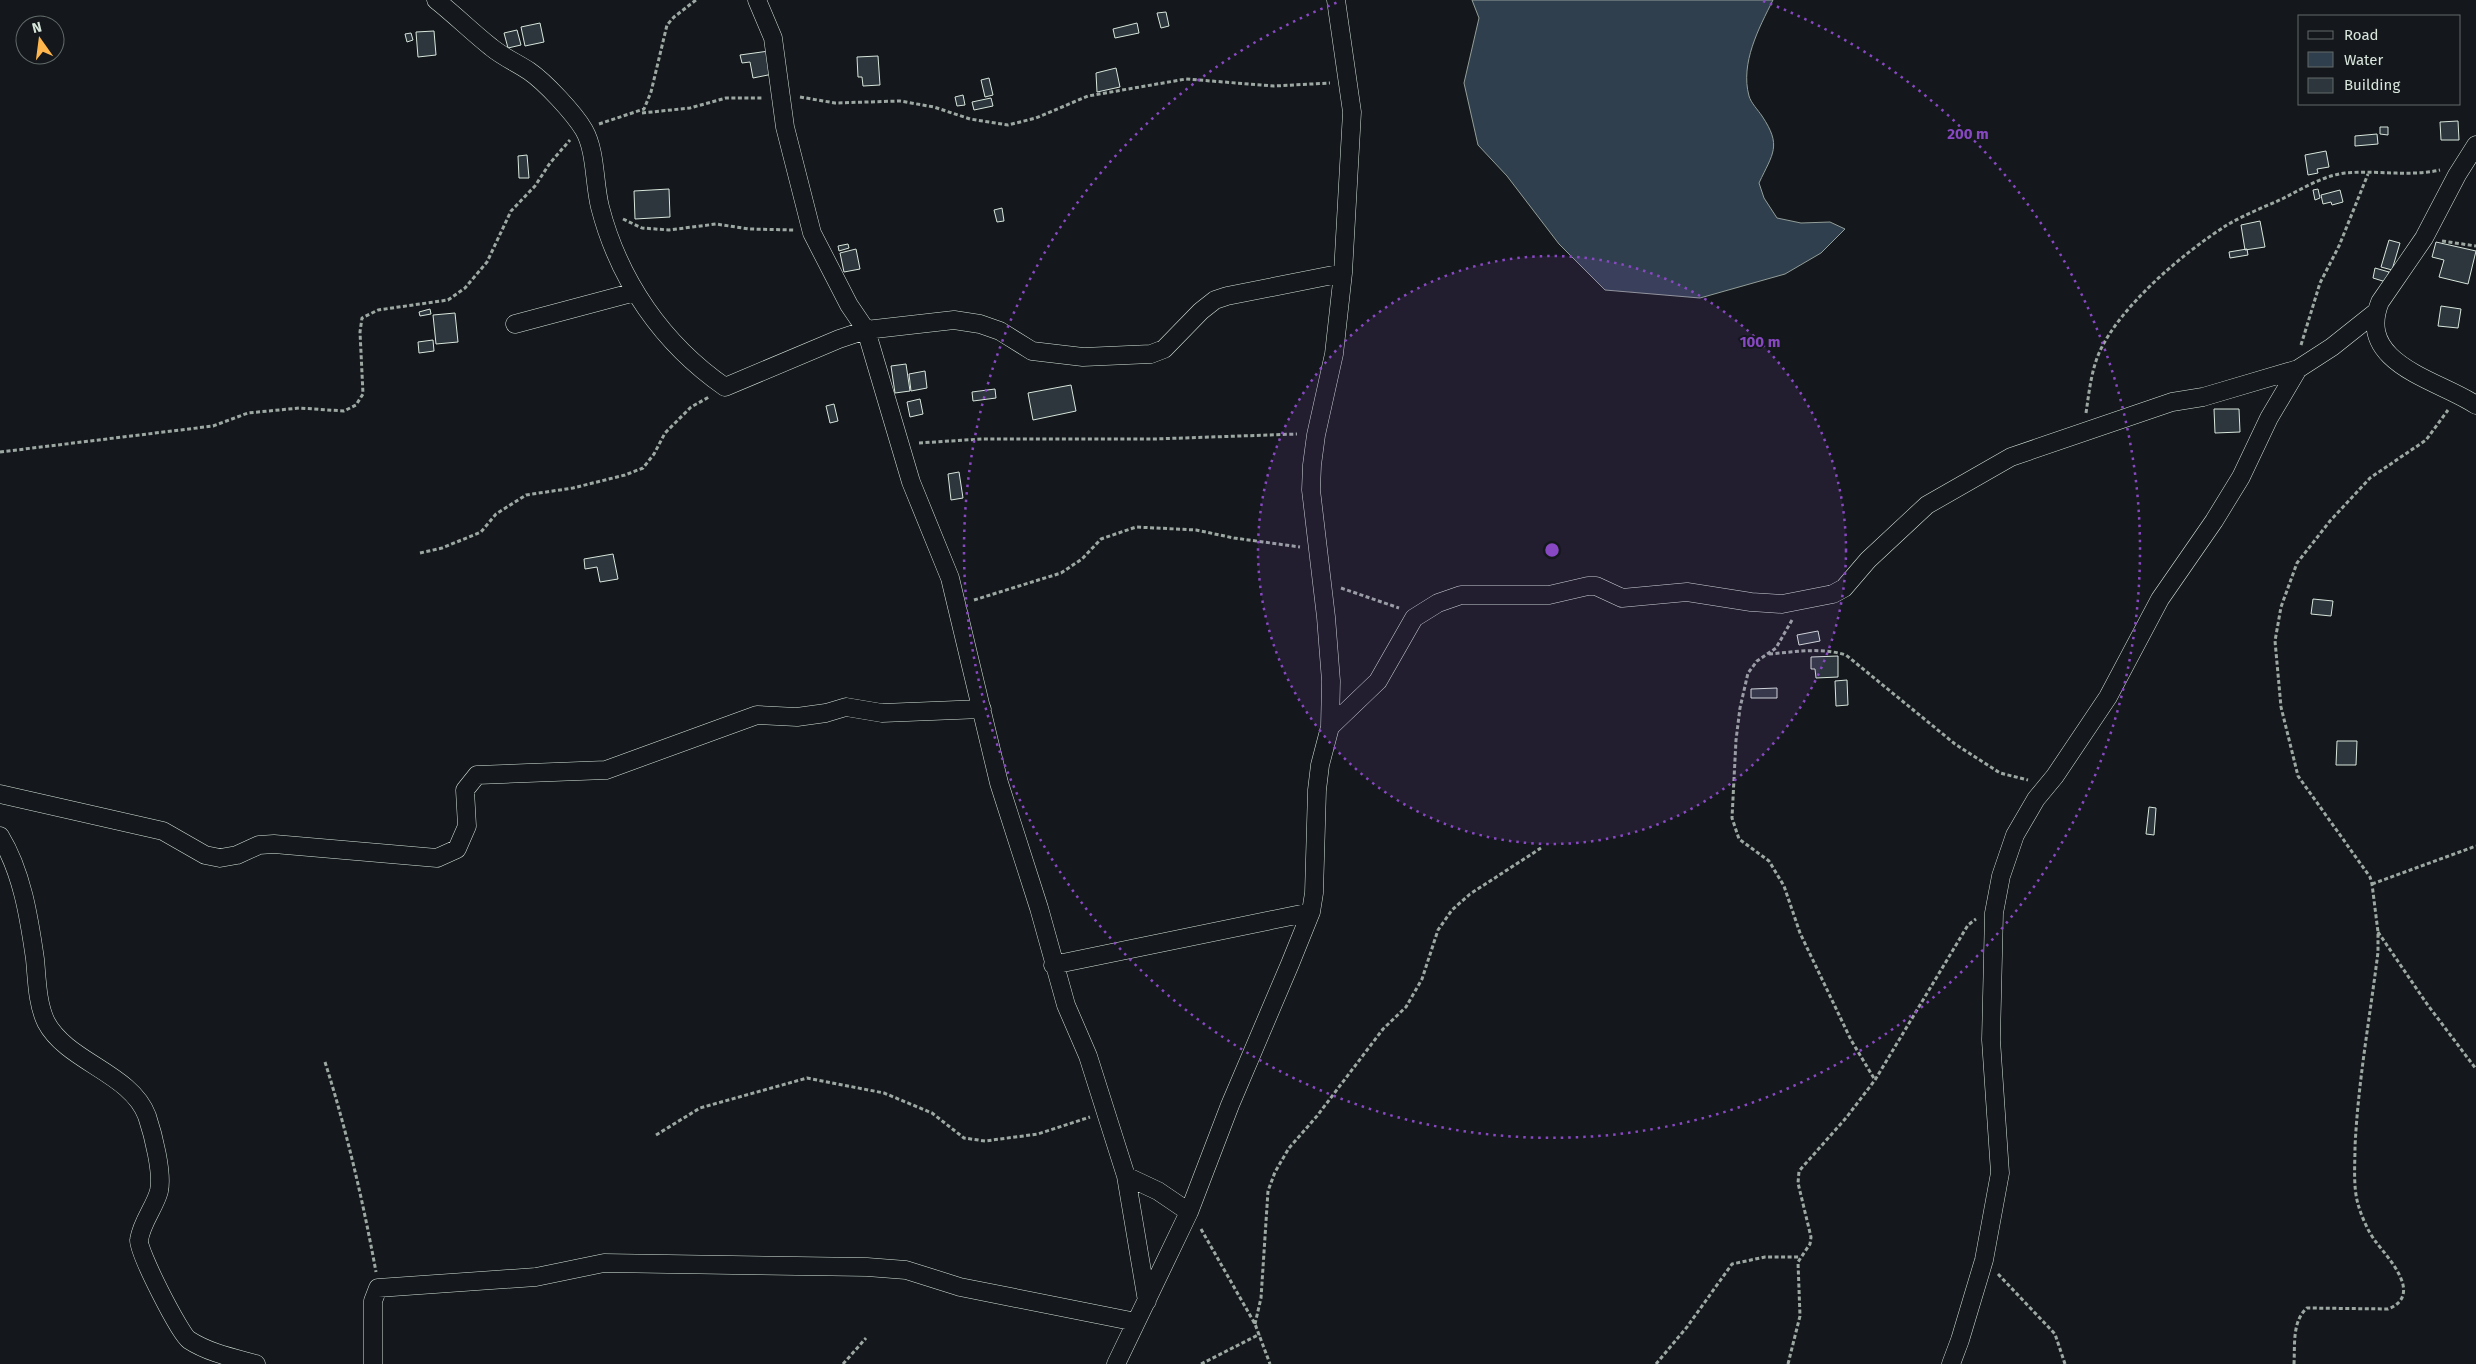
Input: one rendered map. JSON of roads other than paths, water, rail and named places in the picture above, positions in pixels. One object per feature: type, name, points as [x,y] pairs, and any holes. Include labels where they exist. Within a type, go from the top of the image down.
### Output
[{"type":"street","points":[[436,0],[490,46],[536,76],[576,118],[589,142],[600,208],[635,292],[650,316],[676,345],[705,373],[725,387],[839,339],[866,330],[954,320],[967,321],[1000,331],[1032,351],[1083,357],[1137,356],[1164,349],[1215,300],[1234,294],[1343,274]]},
{"type":"street","points":[[757,0],[773,38],[778,61],[785,127],[812,234],[845,298],[866,330],[919,504],[940,550],[956,604],[999,783],[1039,908],[1053,965],[1066,1005],[1088,1056],[1126,1176],[1147,1301]]},
{"type":"street","points":[[1116,1364],[1189,1212],[1230,1106],[1310,912],[1316,875],[1317,790],[1320,765],[1330,728],[1330,651],[1311,490],[1316,435],[1334,354],[1343,274],[1352,112],[1336,0]]},
{"type":"street","points":[[1330,728],[1378,681],[1406,630],[1421,612],[1438,603],[1461,595],[1549,595],[1588,586],[1596,586],[1622,598],[1687,592],[1751,602],[1782,604],[1833,594],[1844,588],[1868,560],[1927,505],[2011,457],[2172,402],[2203,397],[2298,368],[2332,348],[2376,312],[2388,290],[2424,238],[2471,152]]},
{"type":"street","points":[[515,324],[635,292]]},
{"type":"street","points":[[2376,312],[2378,334],[2387,353],[2396,362],[2405,369],[2460,394],[2476,405]]},
{"type":"street","points":[[1950,1364],[1960,1340],[1984,1260],[2000,1173],[1990,998],[1996,903],[2001,876],[2015,835],[2036,799],[2108,696],[2160,599],[2214,521],[2241,476],[2298,368]]},
{"type":"street","points":[[0,794],[163,831],[205,855],[220,858],[237,855],[259,845],[274,844],[437,858],[457,849],[467,826],[465,790],[477,775],[606,770],[757,715],[797,717],[826,714],[846,707],[882,713],[982,709]]},
{"type":"street","points":[[0,836],[10,853],[27,908],[41,1006],[46,1022],[60,1041],[102,1070],[140,1102],[146,1114],[159,1178],[159,1192],[146,1216],[138,1242],[146,1267],[187,1339],[223,1356],[256,1364]]},
{"type":"street","points":[[1053,965],[1310,912]]},
{"type":"street","points":[[1126,1176],[1166,1196],[1189,1212]]},
{"type":"street","points":[[373,1364],[373,1301],[378,1288],[536,1277],[604,1263],[867,1267],[906,1270],[960,1287],[1136,1322]]},
{"type":"water","points":[[1472,0],[1773,0],[1752,46],[1747,71],[1750,99],[1768,126],[1774,142],[1771,157],[1759,183],[1764,198],[1777,218],[1801,223],[1830,222],[1845,229],[1821,253],[1785,274],[1700,298],[1605,290],[1559,244],[1507,176],[1478,145],[1464,83],[1479,18]]}]
